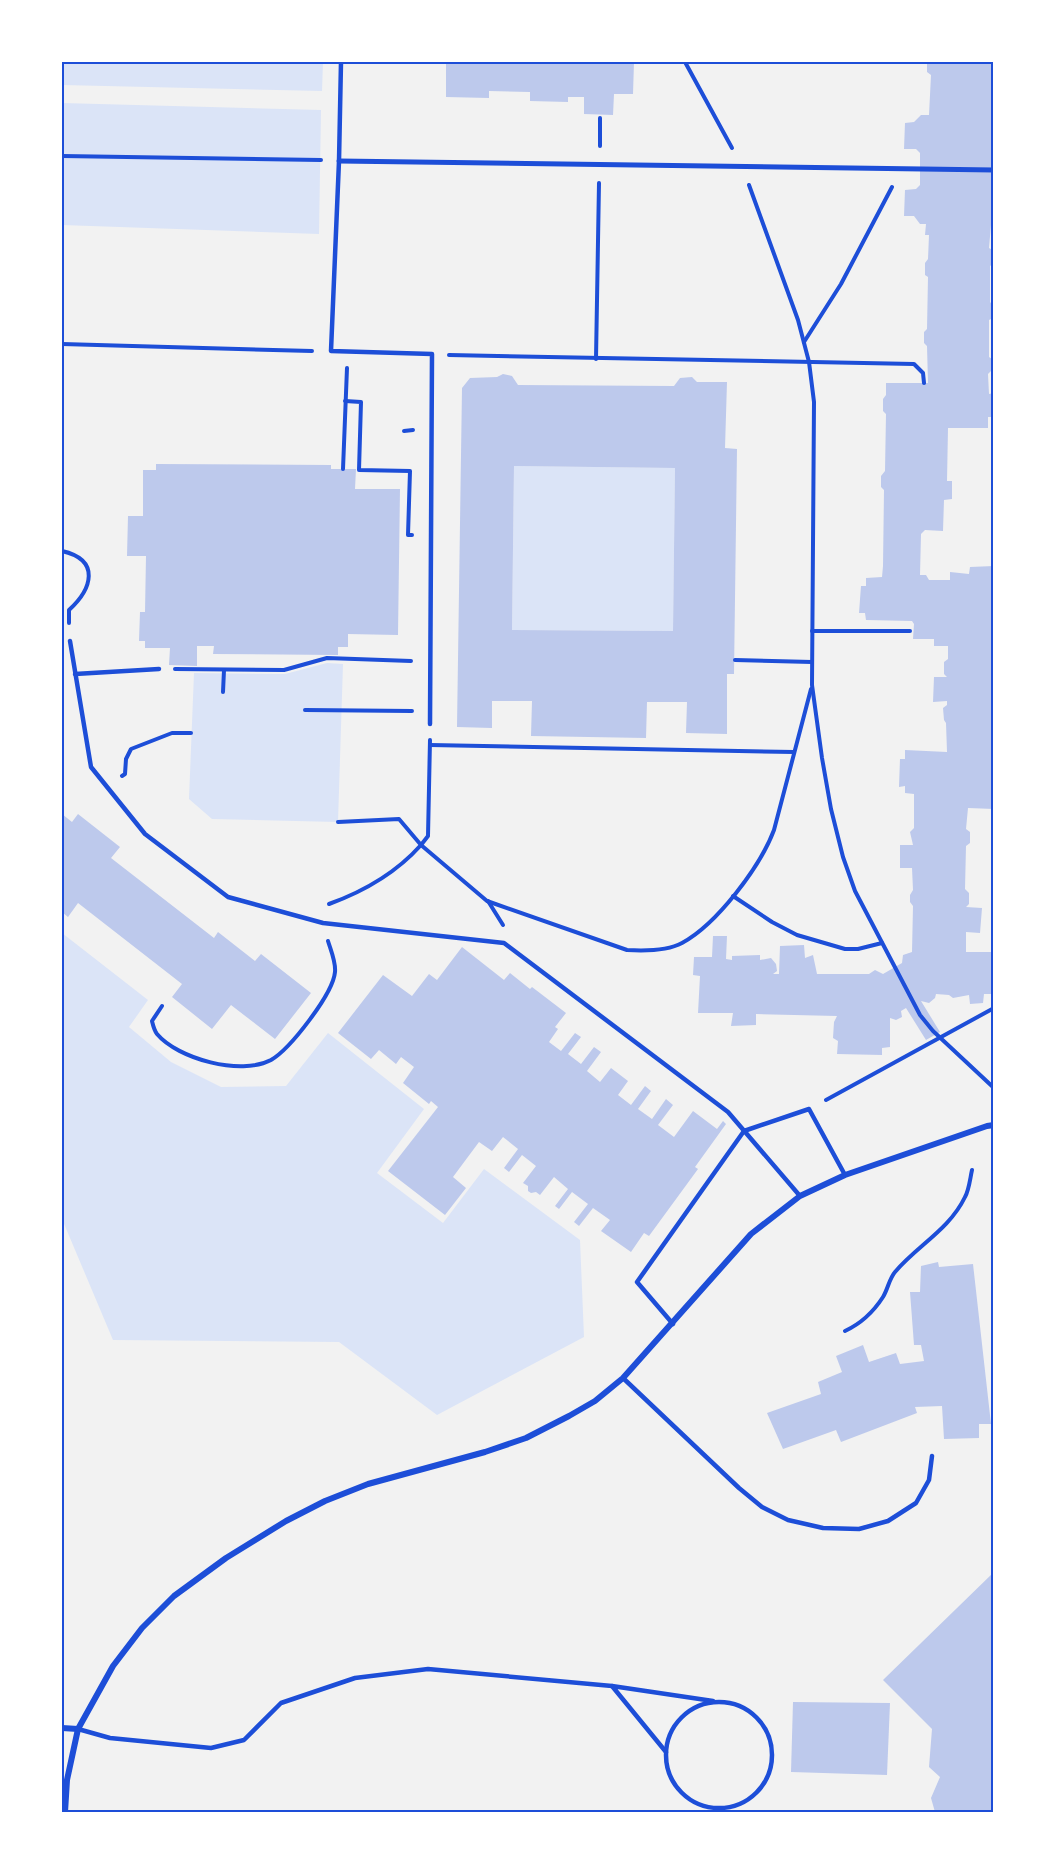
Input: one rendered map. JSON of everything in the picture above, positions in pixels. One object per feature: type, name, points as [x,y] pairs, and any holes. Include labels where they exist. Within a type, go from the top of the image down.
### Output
[{"type":"street","points":[[339,161],[993,170]]},
{"type":"street","points":[[65,1812],[67,1780],[78,1729],[113,1666],[142,1628],[174,1596],[226,1558],[286,1521],[325,1502],[368,1484],[485,1452],[526,1438],[595,1401],[623,1378],[674,1324],[751,1234],[800,1196],[845,1175],[993,1125]]},
{"type":"street","points":[[62,1728],[78,1729]]},
{"type":"lane","points":[[341,62],[331,351],[432,354],[430,724]]},
{"type":"lane","points":[[70,641],[91,767],[145,834],[228,897],[323,922],[504,943],[728,1112],[800,1196]]},
{"type":"lane","points":[[75,674],[159,669]]},
{"type":"lane","points":[[674,1324],[637,1282],[744,1131],[809,1109],[845,1175]]},
{"type":"lane","points":[[623,1378],[738,1488],[762,1507],[788,1520],[823,1528],[859,1529],[888,1521],[916,1503],[929,1480],[932,1456]]},
{"type":"lane","points":[[78,1729],[110,1738],[211,1748],[244,1740],[281,1703],[355,1678],[428,1669],[612,1686],[718,1702],[736,1705],[752,1714],[764,1727],[771,1744],[771,1762],[766,1779],[755,1794],[740,1804],[723,1808],[705,1806],[688,1799],[676,1786],[668,1770],[666,1752],[669,1737],[677,1723],[689,1712],[703,1705],[718,1702]]},
{"type":"lane","points":[[612,1686],[666,1752]]},
{"type":"path","points":[[685,62],[742,167],[798,320],[809,362],[814,402],[812,685],[831,809],[843,857],[855,891],[920,1015],[993,1088]]},
{"type":"path","points":[[596,359],[600,118]]},
{"type":"path","points":[[62,156],[339,161]]},
{"type":"path","points":[[804,343],[841,284],[901,169]]},
{"type":"path","points":[[62,344],[331,351]]},
{"type":"path","points":[[343,469],[348,352]]},
{"type":"path","points":[[432,354],[914,364],[923,373],[924,383]]},
{"type":"path","points":[[345,401],[361,402],[359,470],[410,471],[408,535],[431,535]]},
{"type":"path","points":[[62,551],[76,556],[88,569],[89,582],[81,599],[69,610],[70,641]]},
{"type":"path","points":[[812,631],[910,631]]},
{"type":"path","points":[[159,669],[284,670],[327,658],[430,662]]},
{"type":"path","points":[[735,660],[812,662]]},
{"type":"path","points":[[223,692],[224,670]]},
{"type":"path","points":[[487,901],[627,950],[641,951],[680,944],[701,930],[733,896],[766,850],[774,830],[812,685]]},
{"type":"path","points":[[305,710],[430,712]]},
{"type":"path","points":[[108,788],[125,774],[126,759],[131,749],[172,733],[191,734]]},
{"type":"path","points":[[162,1006],[152,1021],[155,1032],[168,1044],[193,1058],[222,1065],[254,1066],[272,1059],[289,1044],[312,1016],[327,993],[335,974],[335,962],[323,922],[326,905],[357,894],[389,875],[428,836],[430,745],[794,752]]},
{"type":"path","points":[[338,822],[399,819],[421,845],[487,901],[503,922],[504,943]]},
{"type":"path","points":[[733,896],[796,935],[845,950],[858,950],[882,943]]},
{"type":"path","points":[[809,1109],[993,1008]]},
{"type":"path","points":[[845,1331],[857,1325],[872,1311],[883,1297],[892,1276],[909,1255],[940,1232],[951,1220],[966,1196],[972,1170]]},
{"type":"shaded area","points":[[62,62],[323,62],[322,91],[62,85]]},
{"type":"shaded area","points":[[62,103],[321,110],[319,234],[62,225]]},
{"type":"shaded area","points":[[514,466],[675,468],[673,631],[512,630]]},
{"type":"shaded area","points":[[327,663],[343,664],[338,822],[212,819],[189,799],[194,673],[285,674]]},
{"type":"shaded area","points":[[62,933],[148,1000],[129,1027],[171,1062],[221,1087],[286,1086],[328,1033],[424,1109],[377,1173],[443,1223],[484,1169],[580,1240],[584,1337],[437,1415],[339,1342],[113,1340],[62,1219]]},
{"type":"building","points":[[446,62],[634,62],[633,94],[614,94],[613,115],[584,114],[584,97],[568,97],[568,102],[530,101],[530,92],[489,91],[489,98],[446,97]]},
{"type":"building","points":[[927,62],[992,62],[994,76],[994,226],[991,225],[989,248],[994,251],[994,263],[990,266],[990,302],[994,307],[993,318],[989,320],[989,357],[992,359],[992,370],[988,374],[989,394],[994,393],[994,417],[988,417],[988,428],[948,428],[947,481],[952,481],[952,499],[944,500],[943,531],[925,530],[921,534],[920,575],[926,575],[929,580],[950,580],[950,572],[969,574],[970,567],[994,566],[994,809],[968,808],[966,829],[970,832],[970,843],[966,846],[965,889],[969,893],[969,904],[966,907],[982,908],[980,933],[966,932],[966,952],[994,952],[994,994],[984,994],[983,1003],[970,1004],[969,995],[953,998],[949,995],[936,994],[929,1003],[921,1001],[940,1032],[926,1040],[906,1008],[901,1011],[902,1017],[896,1020],[890,1018],[890,1047],[882,1048],[882,1055],[837,1054],[838,1041],[833,1038],[834,1022],[837,1016],[756,1014],[756,1025],[731,1026],[733,1013],[698,1013],[700,976],[693,975],[694,957],[712,957],[713,936],[727,936],[726,959],[732,960],[732,956],[760,955],[760,960],[771,958],[776,964],[777,971],[773,974],[779,974],[780,946],[804,945],[805,958],[813,955],[817,974],[869,974],[875,970],[883,974],[902,963],[903,955],[912,952],[913,906],[910,902],[910,895],[913,890],[912,868],[900,868],[900,845],[913,845],[910,832],[914,828],[914,794],[905,793],[905,786],[899,787],[900,759],[905,759],[905,750],[947,752],[943,708],[947,705],[947,701],[933,702],[934,677],[947,677],[944,674],[944,662],[948,659],[948,646],[934,646],[934,639],[913,639],[914,624],[912,621],[866,620],[865,613],[859,613],[861,586],[866,586],[866,578],[882,577],[884,490],[881,487],[881,476],[885,471],[886,414],[883,411],[883,399],[886,395],[886,383],[928,383],[927,346],[924,343],[924,332],[927,329],[928,277],[925,275],[925,263],[928,259],[929,235],[925,235],[926,224],[920,224],[914,216],[904,216],[905,190],[916,189],[920,185],[920,153],[916,149],[904,149],[905,123],[914,122],[921,115],[929,115],[931,75],[927,72]]},
{"type":"building","points":[[503,374],[512,376],[518,385],[674,386],[680,378],[692,377],[697,382],[727,382],[725,448],[737,449],[734,674],[727,674],[727,734],[686,733],[687,702],[647,702],[646,738],[531,736],[532,701],[492,701],[492,728],[457,727],[462,388],[470,378],[497,377]],"holes":[[[514,466],[675,468],[673,631],[512,630]]]},
{"type":"building","points":[[156,464],[331,465],[331,469],[356,469],[355,489],[400,489],[398,635],[348,634],[348,647],[338,647],[338,655],[213,654],[214,646],[197,646],[197,666],[169,665],[170,648],[145,648],[145,641],[139,641],[140,612],[145,612],[146,556],[127,556],[128,516],[143,516],[143,470],[156,470]]},
{"type":"building","points":[[62,814],[72,822],[78,814],[120,847],[111,858],[214,938],[218,932],[255,961],[261,954],[311,993],[275,1039],[231,1005],[212,1029],[172,997],[182,984],[78,903],[68,917],[62,912]]},
{"type":"building","points":[[462,947],[504,980],[510,973],[566,1013],[555,1027],[558,1029],[549,1042],[561,1051],[575,1033],[581,1037],[568,1054],[581,1064],[594,1047],[601,1052],[587,1071],[600,1082],[611,1068],[628,1081],[618,1095],[631,1105],[645,1086],[651,1091],[638,1109],[652,1119],[666,1099],[673,1105],[658,1125],[674,1137],[693,1111],[717,1129],[723,1121],[726,1124],[695,1167],[698,1169],[649,1236],[644,1233],[631,1252],[601,1231],[610,1220],[593,1208],[579,1226],[574,1222],[588,1204],[572,1192],[559,1209],[555,1206],[568,1189],[554,1177],[540,1195],[528,1191],[528,1186],[523,1183],[536,1166],[522,1155],[509,1172],[504,1168],[518,1149],[503,1137],[492,1151],[479,1142],[453,1177],[466,1188],[445,1215],[388,1171],[438,1107],[431,1101],[429,1104],[403,1083],[414,1067],[401,1057],[396,1064],[379,1050],[371,1059],[338,1033],[383,975],[412,996],[429,974],[437,980]]},
{"type":"building","points":[[938,1262],[939,1267],[973,1264],[991,1424],[979,1424],[979,1438],[944,1439],[942,1406],[915,1407],[917,1413],[841,1442],[836,1430],[783,1449],[767,1413],[821,1394],[818,1382],[842,1372],[836,1356],[863,1345],[869,1362],[896,1353],[900,1364],[924,1361],[921,1345],[914,1345],[910,1292],[920,1292],[921,1266]]},
{"type":"building","points":[[994,1572],[994,1812],[935,1812],[931,1798],[940,1777],[929,1767],[932,1729],[883,1680]]},
{"type":"building","points":[[793,1702],[890,1703],[887,1775],[791,1772]]}]
